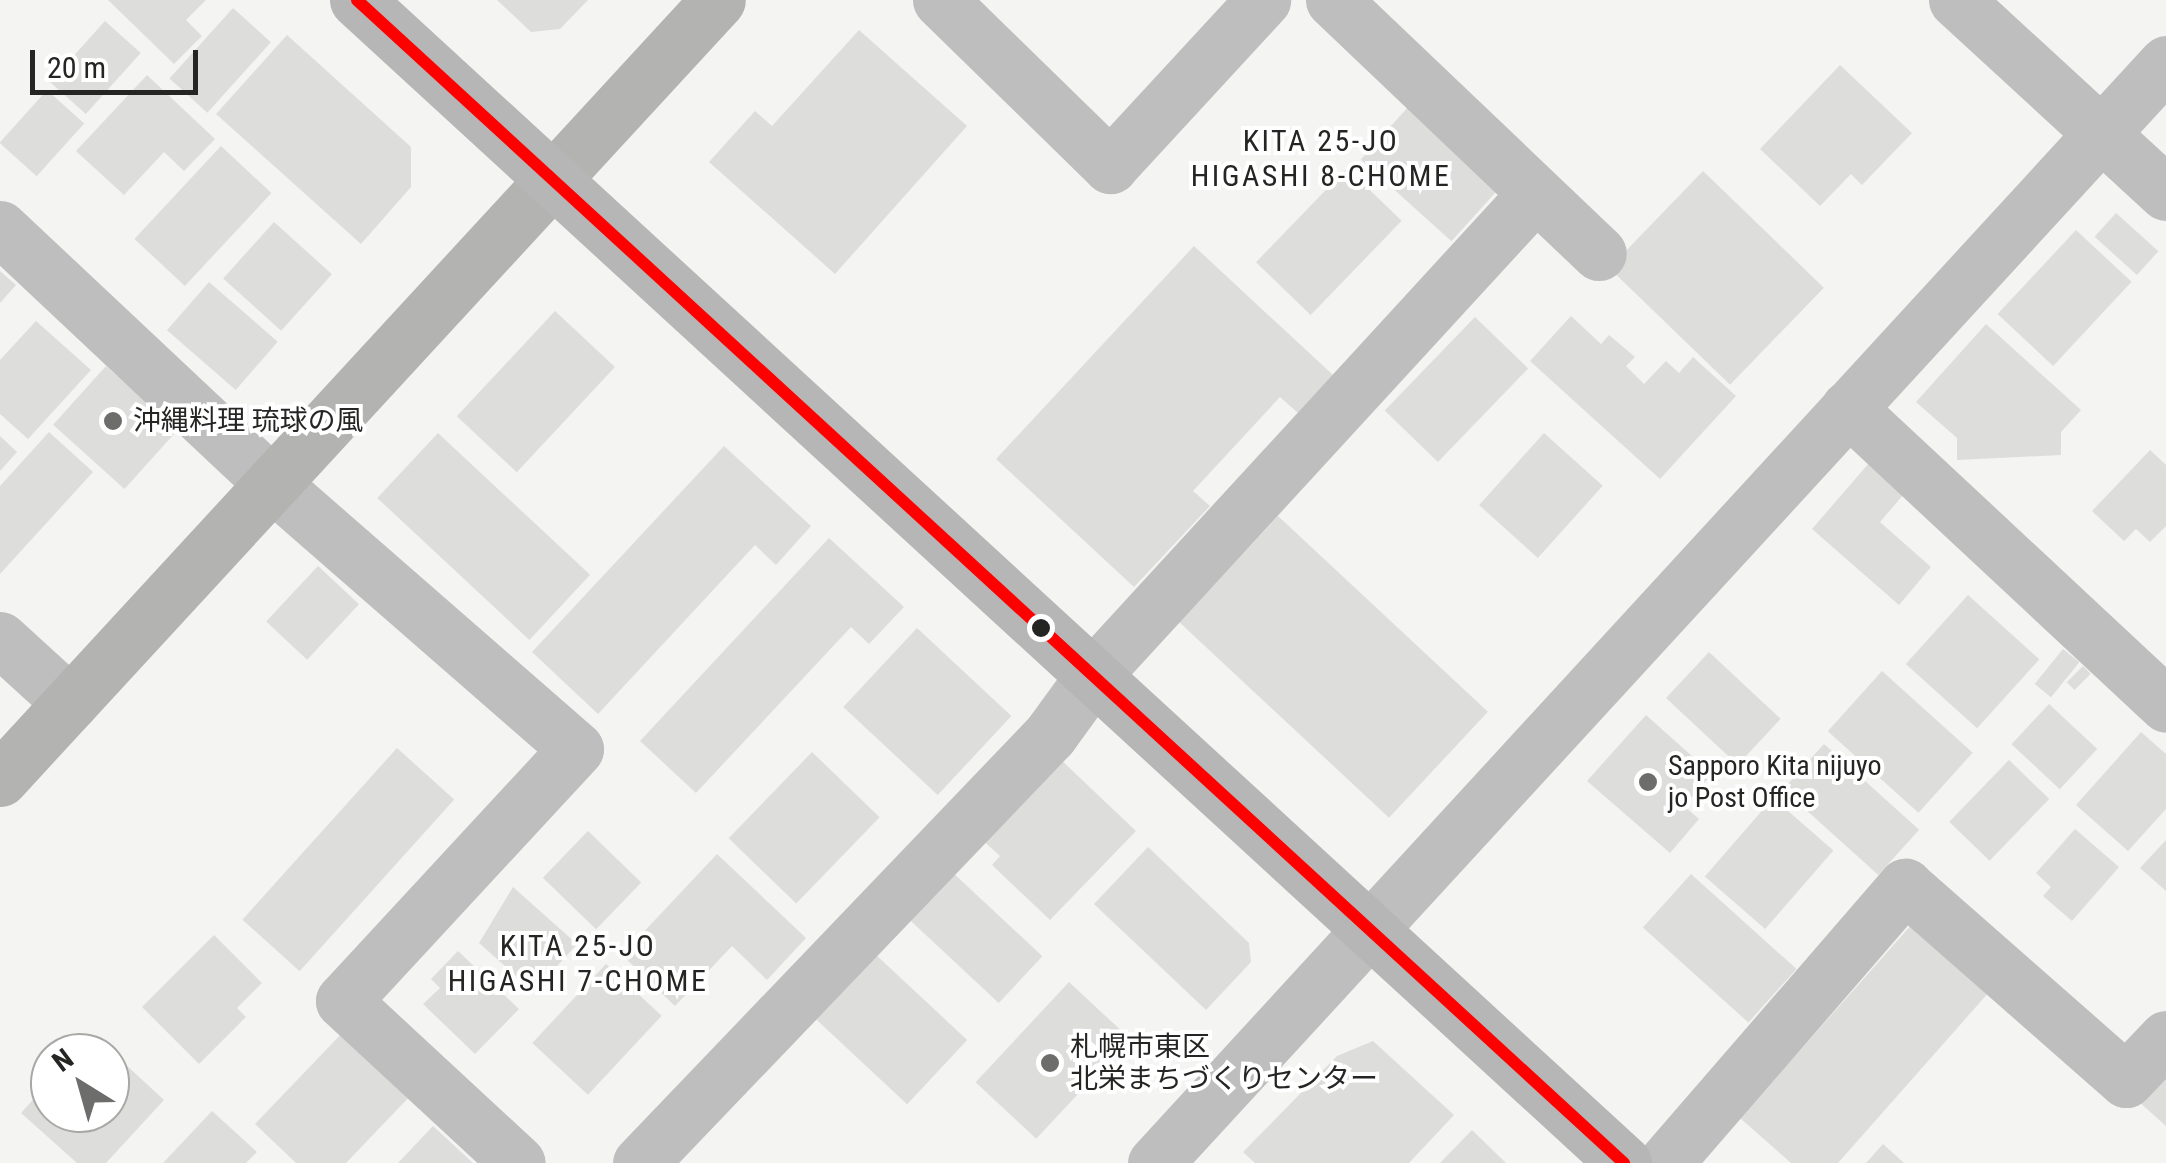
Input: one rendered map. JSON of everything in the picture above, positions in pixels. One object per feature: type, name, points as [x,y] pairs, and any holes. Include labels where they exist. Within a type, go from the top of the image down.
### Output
[{"type":"main road","points":[[357,0],[1624,1163]]},
{"type":"street","points":[[0,778],[276,488],[552,178],[718,0]]},
{"type":"street","points":[[940,0],[1110,166],[1264,0]]},
{"type":"street","points":[[1333,0],[1599,253]]},
{"type":"street","points":[[1956,0],[2166,193]]},
{"type":"street","points":[[1155,1163],[2166,63]]},
{"type":"street","points":[[640,1163],[1050,735],[1094,673],[1535,194]]},
{"type":"street","points":[[0,228],[276,488],[576,749],[343,1001],[518,1163]]},
{"type":"street","points":[[1848,408],[2166,706]]},
{"type":"street","points":[[0,639],[70,703]]},
{"type":"street","points":[[1665,1163],[1905,886],[2126,1080],[2166,1038]]},
{"type":"building","points":[[108,0],[206,0],[186,20],[202,36],[174,64]]},
{"type":"building","points":[[497,0],[588,0],[560,29],[531,32]]},
{"type":"building","points":[[233,8],[271,42],[207,113],[169,79]]},
{"type":"building","points":[[105,21],[141,53],[86,114],[50,82]]},
{"type":"building","points":[[859,30],[967,126],[835,274],[709,162],[755,111],[772,126]]},
{"type":"building","points":[[287,35],[411,147],[411,187],[361,244],[216,114]]},
{"type":"building","points":[[1840,65],[1912,133],[1862,185],[1851,174],[1820,206],[1760,149]]},
{"type":"building","points":[[147,75],[215,139],[184,171],[164,152],[124,195],[76,151]]},
{"type":"building","points":[[47,90],[84,123],[37,176],[0,142]]},
{"type":"building","points":[[1409,106],[1500,188],[1451,241],[1361,160]]},
{"type":"building","points":[[221,146],[271,193],[185,286],[134,239]]},
{"type":"building","points":[[1347,168],[1402,221],[1311,315],[1256,262]]},
{"type":"building","points":[[1703,171],[1824,288],[1730,385],[1609,268]]},
{"type":"building","points":[[2116,213],[2158,251],[2137,275],[2095,237]]},
{"type":"building","points":[[274,222],[332,274],[281,331],[223,278]]},
{"type":"building","points":[[2076,230],[2132,282],[2053,366],[1998,314]]},
{"type":"building","points":[[1194,246],[1333,375],[1298,413],[1280,397],[1193,491],[1210,506],[1134,587],[996,459]]},
{"type":"building","points":[[0,271],[16,285],[0,303]]},
{"type":"building","points":[[209,282],[278,342],[236,390],[167,330]]},
{"type":"building","points":[[555,311],[615,367],[517,472],[457,416]]},
{"type":"building","points":[[1571,316],[1601,344],[1609,335],[1635,357],[1626,366],[1644,384],[1666,361],[1679,373],[1693,357],[1736,396],[1660,479],[1530,361]]},
{"type":"building","points":[[1475,317],[1528,368],[1438,462],[1385,411]]},
{"type":"building","points":[[36,321],[91,370],[28,439],[0,414],[0,360]]},
{"type":"building","points":[[1986,324],[2081,410],[2061,432],[2061,455],[1957,460],[1957,438],[1916,402]]},
{"type":"building","points":[[106,366],[177,430],[124,489],[53,425]]},
{"type":"building","points":[[49,432],[93,472],[0,574],[0,486]]},
{"type":"building","points":[[438,433],[590,575],[529,640],[377,498]]},
{"type":"building","points":[[1544,433],[1603,486],[1538,558],[1479,505]]},
{"type":"building","points":[[0,436],[17,452],[0,471]]},
{"type":"building","points":[[724,446],[811,526],[776,565],[755,545],[598,714],[532,652]]},
{"type":"building","points":[[2150,450],[2166,465],[2166,526],[2150,542],[2136,529],[2124,541],[2092,511]]},
{"type":"building","points":[[1869,463],[1904,494],[1880,522],[1931,567],[1899,605],[1812,529]]},
{"type":"building","points":[[1278,516],[1488,712],[1389,818],[1179,622]]},
{"type":"building","points":[[829,538],[904,607],[869,644],[851,627],[696,793],[640,741]]},
{"type":"building","points":[[318,566],[359,604],[307,660],[266,622]]},
{"type":"building","points":[[1968,595],[2039,659],[1977,728],[1906,664]]},
{"type":"building","points":[[917,628],[1011,716],[938,795],[843,707]]},
{"type":"building","points":[[2063,649],[2079,662],[2051,697],[2035,684]]},
{"type":"building","points":[[1709,652],[1781,719],[1738,765],[1666,698]]},
{"type":"building","points":[[2083,666],[2091,674],[2075,690],[2067,682]]},
{"type":"building","points":[[1882,671],[1973,753],[1918,813],[1828,731]]},
{"type":"building","points":[[2049,704],[2097,749],[2060,789],[2011,744]]},
{"type":"building","points":[[1646,715],[1712,774],[1684,806],[1699,819],[1670,853],[1587,781]]},
{"type":"building","points":[[2141,732],[2166,754],[2166,809],[2128,851],[2076,805]]},
{"type":"building","points":[[1824,744],[1919,830],[1878,875],[1783,789]]},
{"type":"building","points":[[397,748],[454,800],[300,971],[242,920]]},
{"type":"building","points":[[812,752],[880,817],[796,904],[729,838]]},
{"type":"building","points":[[1058,757],[1136,831],[1050,920],[992,865],[1000,856],[981,839]]},
{"type":"building","points":[[2009,760],[2049,799],[1990,861],[1949,822]]},
{"type":"building","points":[[1773,798],[1833,850],[1765,929],[1705,876]]},
{"type":"building","points":[[2075,829],[2119,867],[2072,921],[2043,896],[2051,887],[2036,873]]},
{"type":"building","points":[[588,831],[641,882],[596,929],[543,878]]},
{"type":"building","points":[[2166,840],[2166,891],[2140,868]]},
{"type":"building","points":[[1148,847],[1249,943],[1251,962],[1206,1010],[1094,904]]},
{"type":"building","points":[[717,854],[806,938],[767,980],[732,946],[675,1006],[622,955]]},
{"type":"building","points":[[951,871],[1042,956],[999,1003],[907,918]]},
{"type":"building","points":[[1691,874],[1797,969],[1748,1023],[1643,928]]},
{"type":"building","points":[[513,887],[577,944],[534,992],[479,943]]},
{"type":"building","points":[[1913,923],[1990,991],[1838,1163],[1791,1163],[1740,1118]]},
{"type":"building","points":[[214,935],[262,983],[237,1008],[246,1017],[199,1064],[142,1007]]},
{"type":"building","points":[[458,951],[519,1009],[475,1054],[423,1004],[440,988],[431,979]]},
{"type":"building","points":[[875,954],[967,1040],[907,1104],[815,1018]]},
{"type":"building","points":[[606,964],[662,1016],[588,1095],[532,1043]]},
{"type":"building","points":[[1069,982],[1130,1039],[1036,1139],[976,1082]]},
{"type":"building","points":[[345,1030],[413,1093],[346,1163],[296,1163],[255,1124]]},
{"type":"building","points":[[1373,1041],[1454,1115],[1409,1163],[1255,1163],[1243,1152],[1337,1056]]},
{"type":"building","points":[[130,1069],[164,1100],[106,1163],[77,1163],[43,1133],[130,1133]]},
{"type":"building","points":[[2166,1070],[2166,1126],[2138,1101]]},
{"type":"building","points":[[30,1103],[30,1121],[21,1113]]},
{"type":"building","points":[[212,1111],[257,1152],[246,1163],[163,1163]]},
{"type":"building","points":[[433,1126],[473,1163],[398,1163]]},
{"type":"building","points":[[1472,1130],[1506,1163],[1440,1163]]},
{"type":"building","points":[[1883,1144],[1904,1163],[1866,1163]]},
{"type":"transit line","points":[[357,0],[1624,1163]]},
{"type":"place","name":"沖縄料理 琉球の風","points":[[113,421]]},
{"type":"place","name":"Sapporo Kita nijuyo jo Post Office","points":[[1648,782]]},
{"type":"place","name":"札幌市東区 北栄まちづくりセンター","points":[[1050,1063]]},
{"type":"district","name":"KITA 25-JO HIGASHI 8-CHOME","points":[[1321,158]]},
{"type":"district","name":"KITA 25-JO HIGASHI 7-CHOME","points":[[578,963]]}]
